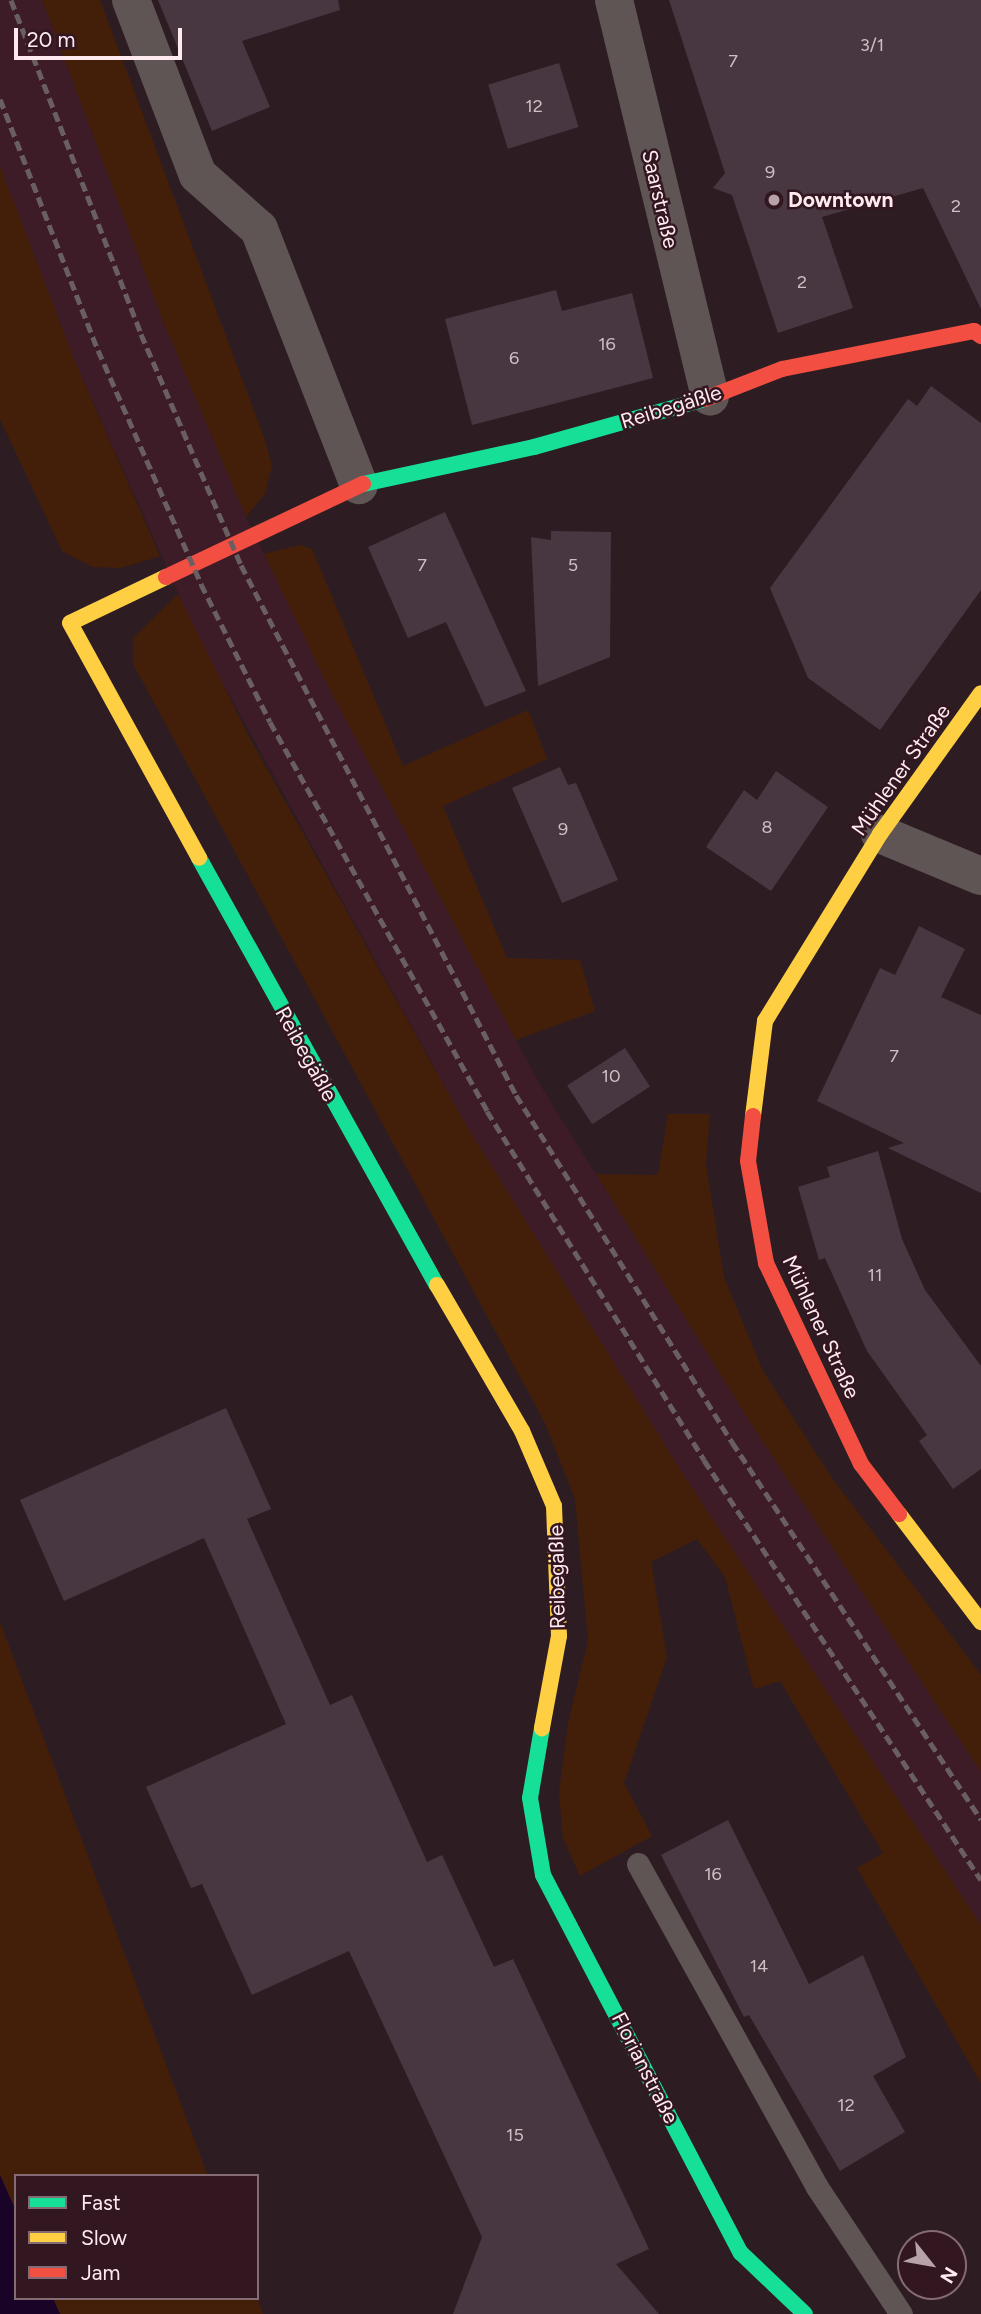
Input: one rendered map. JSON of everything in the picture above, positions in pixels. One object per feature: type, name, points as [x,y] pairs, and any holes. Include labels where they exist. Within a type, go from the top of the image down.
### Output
[{"type":"street","points":[[131,0],[198,175],[259,229],[359,485]]},
{"type":"street","name":"Saarstraße","points":[[614,0],[710,397]]},
{"type":"street","name":"Reibegäßle","points":[[530,1798],[559,1636],[554,1506],[522,1432],[353,1140],[70,623],[359,485],[534,447],[710,397],[782,369],[974,331],[981,337]]},
{"type":"street","name":"Mühlener Straße","points":[[981,693],[880,834],[765,1021],[748,1161],[766,1263],[861,1464],[981,1622]]},
{"type":"street","points":[[880,834],[981,876]]},
{"type":"street","name":"Florianstraße","points":[[530,1798],[543,1875],[741,2253],[805,2314]]},
{"type":"lane","points":[[638,1864],[817,2187],[901,2314]]},
{"type":"shaded area","points":[[0,0],[42,0],[165,326],[246,517],[330,690],[539,1083],[753,1427],[981,1772],[981,1925],[683,1474],[465,1123],[200,642],[74,359],[0,166]]},
{"type":"shaded area","points":[[42,0],[100,0],[265,440],[272,466],[265,494],[246,517],[165,326]]},
{"type":"shaded area","points":[[0,166],[74,359],[160,556],[121,568],[92,567],[62,551],[0,419]]},
{"type":"shaded area","points":[[300,545],[312,549],[403,766],[528,710],[547,759],[443,806],[507,958],[580,960],[595,1011],[516,1040],[330,690],[264,554]]},
{"type":"shaded area","points":[[178,594],[247,733],[465,1123],[683,1474],[981,1925],[981,2083],[857,1868],[883,1853],[780,1681],[754,1689],[725,1577],[697,1539],[651,1562],[667,1657],[624,1783],[652,1836],[580,1876],[563,1838],[559,1792],[568,1723],[588,1641],[575,1499],[545,1423],[133,664],[133,638]]},
{"type":"shaded area","points":[[668,1114],[710,1114],[706,1165],[724,1277],[763,1371],[832,1478],[981,1675],[981,1772],[753,1427],[596,1174],[658,1175]]},
{"type":"shaded area","points":[[0,1622],[207,2174],[14,2174],[14,2300],[258,2300],[263,2314],[0,2314]]},
{"type":"shaded area","points":[[0,2175],[14,2206],[14,2300],[54,2300],[60,2314],[0,2314]]},
{"type":"building","points":[[158,0],[338,0],[340,10],[242,41],[270,107],[212,131]]},
{"type":"building","points":[[669,0],[981,0],[981,309],[923,188],[822,217],[853,308],[778,333],[732,195],[713,188],[725,173]]},
{"type":"building","points":[[559,63],[579,127],[508,149],[488,85]]},
{"type":"building","points":[[556,290],[562,311],[632,293],[653,378],[472,425],[445,319]]},
{"type":"building","points":[[931,386],[981,423],[981,590],[880,730],[808,678],[770,588],[908,399],[917,406]]},
{"type":"building","points":[[445,512],[526,691],[485,707],[446,622],[408,638],[368,547]]},
{"type":"building","points":[[551,531],[611,532],[610,657],[538,686],[531,537],[551,540]]},
{"type":"building","points":[[560,767],[568,785],[576,783],[618,880],[562,903],[512,788]]},
{"type":"building","points":[[776,771],[828,807],[771,891],[706,847],[744,790],[757,800]]},
{"type":"building","points":[[919,926],[965,949],[941,997],[981,1015],[981,1193],[888,1148],[904,1143],[817,1101],[880,968],[895,975]]},
{"type":"building","points":[[625,1048],[650,1087],[592,1124],[567,1086]]},
{"type":"building","points":[[878,1151],[902,1239],[925,1290],[981,1366],[981,1469],[953,1489],[919,1441],[927,1435],[867,1351],[825,1258],[819,1260],[798,1187],[830,1177],[827,1167]]},
{"type":"building","points":[[226,1408],[271,1509],[247,1519],[330,1705],[352,1695],[427,1862],[442,1855],[494,1967],[513,1959],[649,2249],[616,2264],[659,2314],[453,2314],[482,2237],[349,1951],[252,1995],[202,1884],[191,1888],[146,1787],[286,1724],[204,1538],[64,1601],[20,1500]]},
{"type":"building","points":[[728,1820],[809,1984],[863,1955],[906,2057],[873,2076],[905,2132],[840,2171],[749,2015],[744,2017],[661,1855]]},
{"type":"railway","points":[[11,0],[141,334],[241,565],[516,1095],[732,1442],[981,1819]]},
{"type":"railway","points":[[0,99],[98,350],[201,584],[270,722],[487,1111],[704,1460],[981,1880]]},
{"type":"traffic: fast","points":[[363,484],[534,447],[705,399]]},
{"type":"traffic: fast","points":[[199,858],[437,1285]]},
{"type":"traffic: fast","points":[[542,1728],[530,1798],[543,1875],[741,2253],[805,2314]]},
{"type":"traffic: slow","points":[[166,577],[70,623],[199,858]]},
{"type":"traffic: slow","points":[[753,1116],[765,1021],[880,834],[981,693]]},
{"type":"traffic: slow","points":[[437,1285],[522,1431],[554,1506],[559,1636],[542,1728]]},
{"type":"traffic: slow","points":[[899,1514],[981,1622]]},
{"type":"traffic: jam","points":[[705,399],[782,369],[974,331],[981,336]]},
{"type":"traffic: jam","points":[[166,577],[363,484]]},
{"type":"traffic: jam","points":[[753,1116],[748,1161],[766,1263],[861,1464],[899,1514]]},
{"type":"place","name":"Downtown","points":[[774,200]]}]
